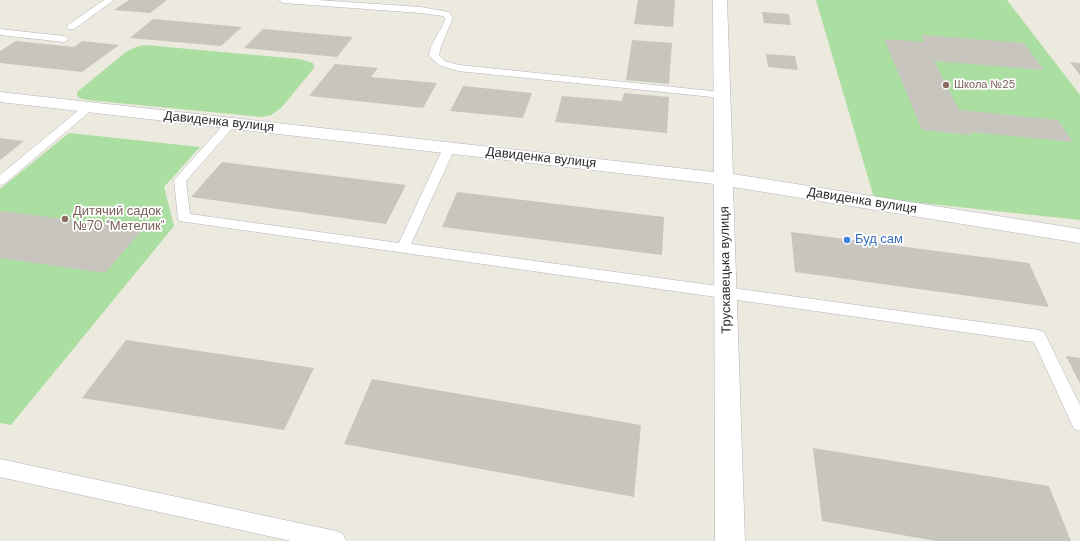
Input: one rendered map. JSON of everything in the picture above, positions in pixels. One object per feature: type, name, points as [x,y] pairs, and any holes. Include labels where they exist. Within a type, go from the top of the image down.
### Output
[{"type":"street","name":"Трускавецька вулиця","points":[[720,0],[730,541]]},
{"type":"street","name":"Давиденка вулиця","points":[[0,97],[724,178],[1080,236]]},
{"type":"lane","points":[[71,26],[110,0]]},
{"type":"lane","points":[[283,0],[421,10],[446,14],[449,18],[447,25],[436,46],[434,56],[442,63],[458,68],[722,95]]},
{"type":"lane","points":[[0,32],[64,39]]},
{"type":"lane","points":[[0,181],[89,107]]},
{"type":"lane","points":[[231,123],[180,180],[184,218],[1039,336],[1080,423]]},
{"type":"lane","points":[[403,248],[449,148]]},
{"type":"lane","points":[[0,468],[336,541]]},
{"type":"green space","points":[[816,0],[1007,0],[1080,95],[1080,220],[874,198]]},
{"type":"green space","points":[[145,45],[299,59],[313,63],[314,68],[281,108],[271,115],[262,117],[79,98],[77,92],[126,52],[136,47]]},
{"type":"green space","points":[[69,133],[200,147],[164,187],[174,226],[11,425],[0,423],[0,189]]},
{"type":"building","points":[[129,0],[167,0],[150,13],[114,10]]},
{"type":"building","points":[[638,0],[675,0],[673,27],[634,24]]},
{"type":"building","points":[[762,12],[789,14],[791,25],[764,23]]},
{"type":"building","points":[[153,19],[242,27],[221,46],[130,38]]},
{"type":"building","points":[[263,29],[353,37],[337,57],[244,48]]},
{"type":"building","points":[[921,35],[1024,43],[1044,70],[934,61],[959,110],[1058,120],[1073,142],[970,132],[971,135],[922,130],[884,39],[925,42]]},
{"type":"building","points":[[632,40],[672,43],[669,84],[626,80]]},
{"type":"building","points":[[16,41],[74,47],[82,41],[119,45],[82,72],[0,63],[0,51]]},
{"type":"building","points":[[766,54],[795,56],[798,70],[768,67]]},
{"type":"building","points":[[1070,62],[1080,63],[1080,75]]},
{"type":"building","points":[[335,64],[378,68],[371,77],[437,83],[423,108],[309,96]]},
{"type":"building","points":[[463,86],[532,93],[523,118],[450,111]]},
{"type":"building","points":[[624,93],[669,97],[667,133],[555,122],[562,96],[622,101]]},
{"type":"building","points":[[0,138],[24,141],[0,160]]},
{"type":"building","points":[[222,162],[406,185],[386,224],[191,197]]},
{"type":"building","points":[[457,192],[664,217],[662,255],[442,227]]},
{"type":"building","points":[[0,211],[143,229],[105,273],[0,258]]},
{"type":"building","points":[[791,232],[1029,263],[1049,307],[795,272]]},
{"type":"building","points":[[126,340],[314,368],[284,430],[82,398]]},
{"type":"building","points":[[1066,356],[1080,358],[1080,384]]},
{"type":"building","points":[[372,379],[641,425],[634,497],[344,444]]},
{"type":"building","points":[[813,448],[1049,486],[1071,541],[936,541],[822,521]]},
{"type":"place","name":"Школа №25","points":[[946,85]]},
{"type":"place","name":"Дитячий садок №70 \"Метелик\"","points":[[65,219]]},
{"type":"place","name":"Буд сам","points":[[847,240]]}]
